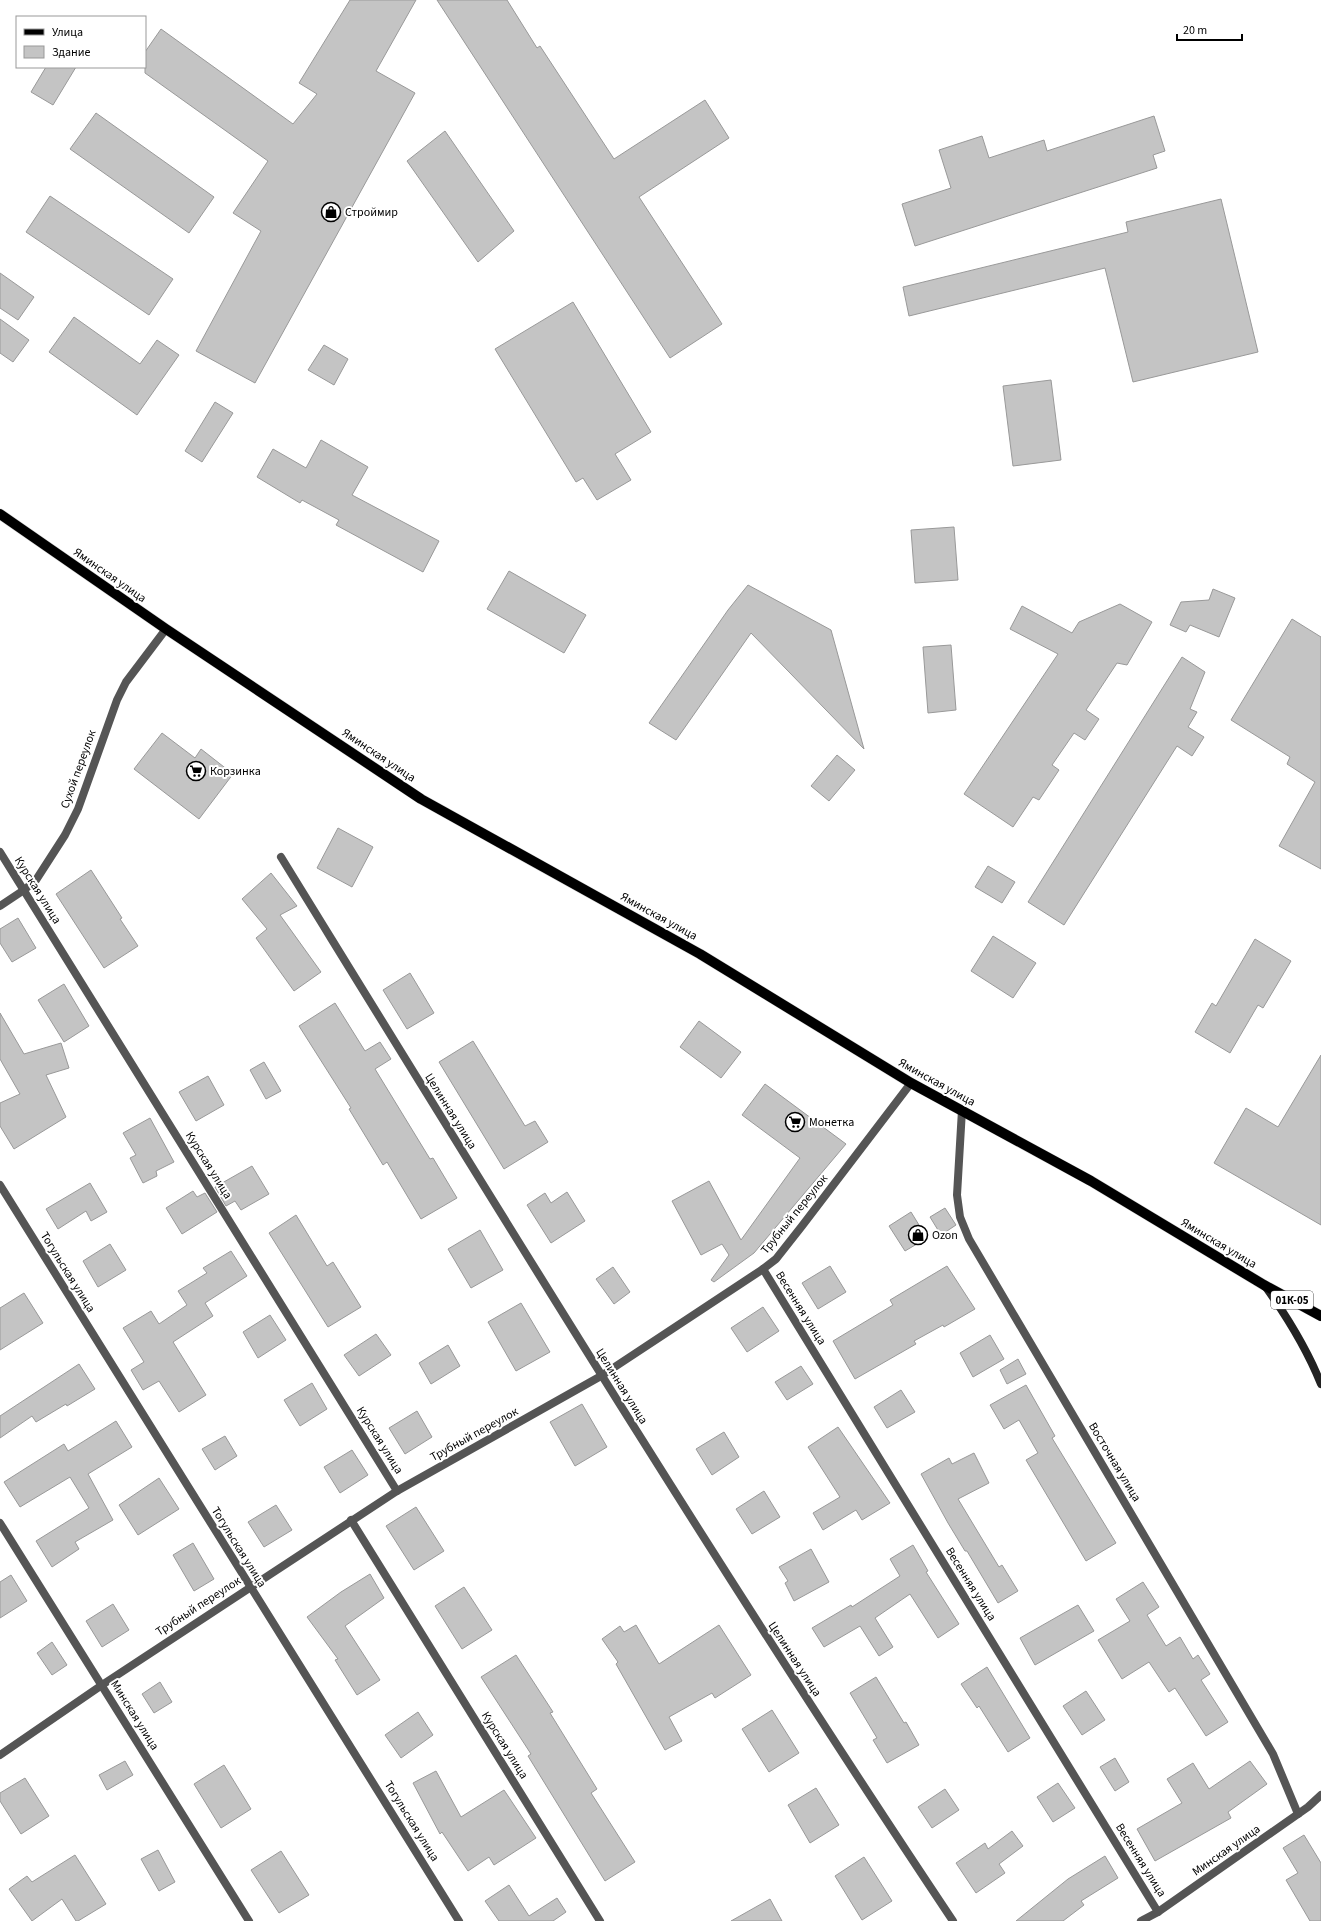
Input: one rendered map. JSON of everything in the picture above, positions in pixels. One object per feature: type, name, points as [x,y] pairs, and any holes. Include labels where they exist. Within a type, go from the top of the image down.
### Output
[{"type":"main road","name":"Яминская улица","points":[[0,514],[166,629],[421,799],[700,954],[911,1083],[1091,1181],[1264,1285],[1321,1316]]},
{"type":"main road","points":[[1264,1285],[1291,1322],[1310,1356],[1321,1384]]},
{"type":"street","name":"Сухой переулок","points":[[0,906],[36,880],[65,835],[78,809],[117,700],[126,682],[166,629]]},
{"type":"street","name":"Курская улица","points":[[0,852],[397,1491]]},
{"type":"street","name":"Целинная улица","points":[[281,857],[601,1376],[784,1664],[953,1921]]},
{"type":"street","name":"Трубный переулок","points":[[0,1755],[102,1684],[351,1520],[397,1491],[601,1376],[763,1269],[776,1258],[802,1226],[911,1083]]},
{"type":"street","name":"Восточная улица","points":[[962,1110],[957,1195],[960,1217],[969,1239],[1273,1754],[1298,1814]]},
{"type":"street","name":"Тогульская улица","points":[[0,1185],[459,1921]]},
{"type":"street","name":"Весенняя улица","points":[[763,1269],[1158,1912]]},
{"type":"street","name":"Курская улица","points":[[351,1520],[600,1921]]},
{"type":"street","name":"Минская улица","points":[[0,1523],[249,1921]]},
{"type":"street","name":"Минская улица","points":[[1141,1921],[1158,1912],[1298,1814],[1321,1795]]},
{"type":"building","points":[[350,0],[416,0],[376,71],[415,93],[255,383],[196,351],[261,231],[233,213],[268,161],[145,73],[146,51],[161,29],[293,124],[317,94],[299,83]]},
{"type":"building","points":[[437,0],[507,0],[537,48],[540,46],[614,159],[705,100],[729,138],[639,197],[722,324],[670,358]]},
{"type":"building","points":[[45,68],[75,68],[53,105],[31,92]]},
{"type":"building","points":[[96,113],[214,197],[189,233],[70,149]]},
{"type":"building","points":[[1154,116],[1165,151],[1153,155],[1157,168],[915,246],[902,204],[951,188],[939,150],[982,136],[989,158],[1044,140],[1047,151]]},
{"type":"building","points":[[445,131],[514,231],[478,262],[407,161]]},
{"type":"building","points":[[50,196],[173,279],[149,315],[26,232]]},
{"type":"building","points":[[1221,199],[1258,352],[1133,382],[1105,268],[909,316],[903,287],[1128,232],[1126,222]]},
{"type":"building","points":[[0,273],[34,297],[18,320],[0,308]]},
{"type":"building","points":[[573,302],[651,432],[615,454],[631,480],[597,500],[583,478],[576,482],[495,349]]},
{"type":"building","points":[[74,317],[140,364],[157,340],[179,355],[137,415],[49,352]]},
{"type":"building","points":[[0,319],[29,340],[13,362],[0,353]]},
{"type":"building","points":[[324,345],[348,359],[334,385],[308,370]]},
{"type":"building","points":[[1051,380],[1061,460],[1013,466],[1003,386]]},
{"type":"building","points":[[215,402],[233,413],[202,462],[185,451]]},
{"type":"building","points":[[321,440],[368,467],[352,495],[439,541],[423,572],[336,525],[339,520],[302,500],[300,503],[257,477],[273,449],[306,468]]},
{"type":"building","points":[[954,527],[958,580],[915,583],[911,530]]},
{"type":"building","points":[[509,571],[586,615],[564,653],[487,609]]},
{"type":"building","points":[[748,585],[831,630],[864,749],[751,633],[676,740],[649,723],[728,610]]},
{"type":"building","points":[[1213,589],[1235,598],[1219,637],[1190,625],[1186,632],[1170,625],[1181,602],[1209,600]]},
{"type":"building","points":[[1120,604],[1152,622],[1127,665],[1117,663],[1086,710],[1099,719],[1085,740],[1074,733],[1052,765],[1059,770],[1039,800],[1033,797],[1013,827],[964,794],[1058,654],[1010,629],[1022,606],[1072,633],[1079,622]]},
{"type":"building","points":[[1292,619],[1321,637],[1321,869],[1279,846],[1315,782],[1287,764],[1290,757],[1231,720]]},
{"type":"building","points":[[951,645],[956,710],[928,713],[923,647]]},
{"type":"building","points":[[1182,657],[1205,672],[1190,709],[1197,712],[1188,727],[1204,737],[1192,756],[1177,746],[1064,925],[1028,902]]},
{"type":"building","points":[[162,733],[195,758],[201,749],[233,774],[199,819],[134,769]]},
{"type":"building","points":[[837,755],[855,770],[829,801],[811,786]]},
{"type":"building","points":[[338,828],[373,847],[352,887],[317,868]]},
{"type":"building","points":[[988,866],[1015,882],[1002,903],[975,887]]},
{"type":"building","points":[[91,870],[138,946],[104,968],[56,894]]},
{"type":"building","points":[[271,873],[297,906],[280,915],[321,972],[294,991],[256,938],[267,929],[242,899]]},
{"type":"building","points":[[18,918],[36,948],[12,962],[0,943],[0,929]]},
{"type":"building","points":[[993,936],[1036,963],[1013,998],[971,971]]},
{"type":"building","points":[[1255,939],[1291,961],[1263,1008],[1258,1005],[1230,1053],[1195,1032],[1212,1003],[1216,1006]]},
{"type":"building","points":[[410,973],[434,1013],[407,1029],[383,990]]},
{"type":"building","points":[[64,984],[89,1026],[64,1042],[38,1000]]},
{"type":"building","points":[[335,1003],[365,1051],[380,1042],[391,1059],[375,1069],[430,1159],[433,1158],[457,1198],[421,1219],[387,1162],[383,1165],[349,1109],[351,1108],[299,1026]]},
{"type":"building","points":[[0,1013],[24,1054],[61,1043],[69,1068],[46,1075],[66,1117],[14,1149],[0,1126],[0,1103],[20,1094],[0,1059]]},
{"type":"building","points":[[699,1021],[741,1052],[721,1078],[680,1047]]},
{"type":"building","points":[[473,1041],[525,1126],[535,1121],[548,1142],[504,1169],[439,1062]]},
{"type":"building","points":[[1321,1055],[1321,1225],[1214,1163],[1246,1108],[1278,1127]]},
{"type":"building","points":[[264,1062],[281,1091],[266,1099],[250,1070]]},
{"type":"building","points":[[208,1076],[224,1105],[196,1121],[179,1092]]},
{"type":"building","points":[[765,1084],[846,1144],[754,1253],[714,1282],[711,1280],[729,1255],[722,1244],[701,1255],[672,1201],[709,1181],[741,1240],[800,1158],[742,1115]]},
{"type":"building","points":[[150,1118],[174,1162],[156,1171],[157,1176],[143,1183],[130,1158],[136,1155],[123,1133]]},
{"type":"building","points":[[252,1166],[269,1194],[241,1210],[235,1201],[226,1206],[215,1187]]},
{"type":"building","points":[[90,1183],[107,1212],[91,1221],[86,1211],[58,1229],[46,1209]]},
{"type":"building","points":[[193,1191],[197,1197],[205,1193],[217,1212],[182,1234],[166,1208]]},
{"type":"building","points":[[567,1192],[585,1221],[551,1243],[527,1205],[545,1193],[551,1203]]},
{"type":"building","points":[[945,1208],[956,1225],[941,1235],[930,1217]]},
{"type":"building","points":[[911,1212],[927,1238],[905,1251],[889,1226]]},
{"type":"building","points":[[296,1215],[327,1266],[333,1262],[361,1307],[328,1327],[269,1233]]},
{"type":"building","points":[[480,1230],[503,1270],[471,1288],[448,1249]]},
{"type":"building","points":[[110,1244],[126,1270],[98,1287],[83,1261]]},
{"type":"building","points":[[231,1251],[247,1276],[205,1303],[213,1316],[173,1342],[206,1395],[179,1412],[159,1381],[143,1390],[131,1370],[144,1362],[123,1328],[151,1311],[159,1324],[187,1305],[178,1291],[207,1273],[203,1268]]},
{"type":"building","points":[[830,1266],[846,1292],[818,1309],[802,1283]]},
{"type":"building","points":[[947,1266],[975,1309],[944,1327],[943,1325],[914,1341],[916,1344],[855,1379],[833,1341],[893,1305],[890,1300]]},
{"type":"building","points":[[613,1267],[630,1292],[614,1304],[596,1279]]},
{"type":"building","points":[[24,1293],[43,1323],[0,1350],[0,1308]]},
{"type":"building","points":[[521,1303],[550,1352],[516,1371],[488,1322]]},
{"type":"building","points":[[763,1307],[779,1331],[747,1352],[731,1328]]},
{"type":"building","points":[[270,1315],[286,1340],[258,1358],[243,1332]]},
{"type":"building","points":[[376,1334],[391,1355],[359,1376],[344,1355]]},
{"type":"building","points":[[990,1335],[1004,1359],[973,1377],[960,1353]]},
{"type":"building","points":[[448,1345],[460,1366],[431,1384],[419,1363]]},
{"type":"building","points":[[1018,1359],[1026,1374],[1007,1384],[1000,1370]]},
{"type":"building","points":[[79,1364],[95,1389],[36,1422],[32,1416],[0,1438],[0,1416]]},
{"type":"building","points":[[801,1366],[813,1384],[787,1400],[775,1382]]},
{"type":"building","points":[[312,1383],[327,1409],[300,1426],[284,1400]]},
{"type":"building","points":[[1026,1385],[1055,1436],[1052,1438],[1116,1543],[1086,1561],[1026,1460],[1038,1453],[1019,1420],[1004,1429],[990,1405]]},
{"type":"building","points":[[901,1390],[915,1412],[887,1428],[874,1407]]},
{"type":"building","points":[[582,1404],[607,1447],[575,1466],[550,1422]]},
{"type":"building","points":[[417,1411],[432,1437],[405,1454],[389,1428]]},
{"type":"building","points":[[116,1421],[132,1447],[88,1474],[113,1520],[75,1542],[79,1549],[52,1567],[36,1541],[89,1508],[70,1477],[20,1507],[4,1482],[64,1444],[68,1451]]},
{"type":"building","points":[[838,1427],[890,1503],[862,1520],[856,1510],[823,1530],[813,1513],[840,1497],[808,1447]]},
{"type":"building","points":[[724,1432],[739,1457],[712,1475],[696,1449]]},
{"type":"building","points":[[225,1436],[237,1456],[215,1470],[202,1449]]},
{"type":"building","points":[[352,1450],[368,1475],[340,1493],[324,1467]]},
{"type":"building","points":[[974,1453],[989,1483],[958,1499],[999,1567],[1002,1565],[1018,1591],[998,1603],[967,1551],[965,1551],[948,1523],[921,1474],[949,1458],[952,1464]]},
{"type":"building","points":[[159,1478],[179,1509],[138,1535],[119,1505]]},
{"type":"building","points":[[764,1491],[780,1517],[752,1534],[736,1509]]},
{"type":"building","points":[[276,1505],[292,1530],[264,1547],[248,1522]]},
{"type":"building","points":[[416,1507],[444,1551],[414,1570],[386,1526]]},
{"type":"building","points":[[193,1543],[214,1579],[194,1591],[173,1555]]},
{"type":"building","points":[[913,1545],[928,1571],[926,1572],[959,1624],[938,1638],[910,1594],[875,1618],[893,1647],[879,1656],[860,1626],[824,1647],[812,1628],[851,1605],[852,1607],[900,1576],[890,1559]]},
{"type":"building","points":[[811,1549],[829,1582],[794,1601],[785,1583],[788,1581],[779,1567]]},
{"type":"building","points":[[370,1574],[384,1598],[345,1626],[380,1680],[357,1695],[335,1660],[338,1659],[307,1617],[341,1592]]},
{"type":"building","points":[[11,1575],[27,1601],[0,1618],[0,1582]]},
{"type":"building","points":[[1143,1582],[1159,1607],[1147,1615],[1166,1646],[1180,1637],[1193,1659],[1198,1655],[1210,1674],[1201,1680],[1228,1722],[1206,1736],[1175,1688],[1169,1692],[1149,1662],[1122,1679],[1098,1640],[1130,1621],[1116,1599]]},
{"type":"building","points":[[464,1587],[492,1630],[462,1649],[435,1606]]},
{"type":"building","points":[[113,1604],[129,1630],[102,1647],[86,1621]]},
{"type":"building","points":[[1078,1605],[1094,1631],[1035,1665],[1020,1638]]},
{"type":"building","points":[[636,1625],[659,1664],[719,1625],[751,1675],[715,1698],[712,1693],[669,1717],[682,1741],[665,1750],[616,1664],[618,1662],[602,1639],[620,1626],[624,1632]]},
{"type":"building","points":[[52,1642],[67,1665],[52,1675],[37,1653]]},
{"type":"building","points":[[516,1655],[553,1712],[550,1713],[597,1789],[591,1793],[635,1862],[605,1881],[528,1756],[531,1754],[481,1677]]},
{"type":"building","points":[[987,1667],[1030,1738],[1008,1752],[979,1706],[977,1708],[961,1684]]},
{"type":"building","points":[[876,1677],[904,1723],[906,1722],[919,1745],[887,1763],[873,1740],[877,1738],[850,1693]]},
{"type":"building","points":[[160,1682],[172,1702],[154,1713],[142,1694]]},
{"type":"building","points":[[1086,1691],[1105,1720],[1082,1735],[1063,1706]]},
{"type":"building","points":[[772,1710],[799,1753],[769,1772],[742,1729]]},
{"type":"building","points":[[418,1712],[433,1735],[401,1758],[385,1735]]},
{"type":"building","points":[[1115,1758],[1129,1782],[1115,1791],[1100,1767]]},
{"type":"building","points":[[125,1761],[133,1775],[107,1790],[99,1775]]},
{"type":"building","points":[[1250,1761],[1267,1784],[1228,1812],[1231,1818],[1155,1861],[1137,1829],[1182,1803],[1167,1779],[1193,1763],[1209,1789]]},
{"type":"building","points":[[224,1765],[251,1809],[221,1828],[194,1784]]},
{"type":"building","points":[[436,1771],[461,1817],[504,1790],[536,1838],[494,1865],[489,1857],[468,1871],[442,1832],[440,1834],[413,1783]]},
{"type":"building","points":[[25,1778],[49,1816],[21,1834],[0,1801],[0,1793]]},
{"type":"building","points":[[1058,1783],[1075,1808],[1053,1822],[1037,1797]]},
{"type":"building","points":[[816,1788],[839,1825],[810,1843],[788,1805]]},
{"type":"building","points":[[945,1789],[959,1810],[932,1828],[918,1807]]},
{"type":"building","points":[[1012,1831],[1023,1846],[999,1864],[1005,1873],[976,1893],[956,1863],[985,1843],[988,1849]]},
{"type":"building","points":[[1304,1835],[1321,1863],[1321,1921],[1310,1921],[1286,1880],[1298,1873],[1283,1848]]},
{"type":"building","points":[[158,1850],[175,1882],[159,1891],[141,1859]]},
{"type":"building","points":[[281,1851],[309,1895],[279,1913],[251,1870]]},
{"type":"building","points":[[75,1855],[106,1904],[76,1921],[62,1899],[32,1921],[9,1889],[27,1876],[32,1882]]},
{"type":"building","points":[[1105,1856],[1118,1878],[1081,1901],[1084,1905],[1063,1921],[1016,1921],[1068,1879]]},
{"type":"building","points":[[864,1857],[892,1901],[862,1920],[835,1876]]},
{"type":"building","points":[[509,1885],[529,1916],[557,1898],[566,1912],[553,1921],[499,1921],[485,1901]]},
{"type":"building","points":[[770,1899],[782,1921],[731,1921]]},
{"type":"place","name":"Строймир","points":[[331,212]]},
{"type":"place","name":"Корзинка","points":[[196,771]]},
{"type":"place","name":"Монетка","points":[[795,1122]]},
{"type":"place","name":"Ozon","points":[[918,1235]]}]
